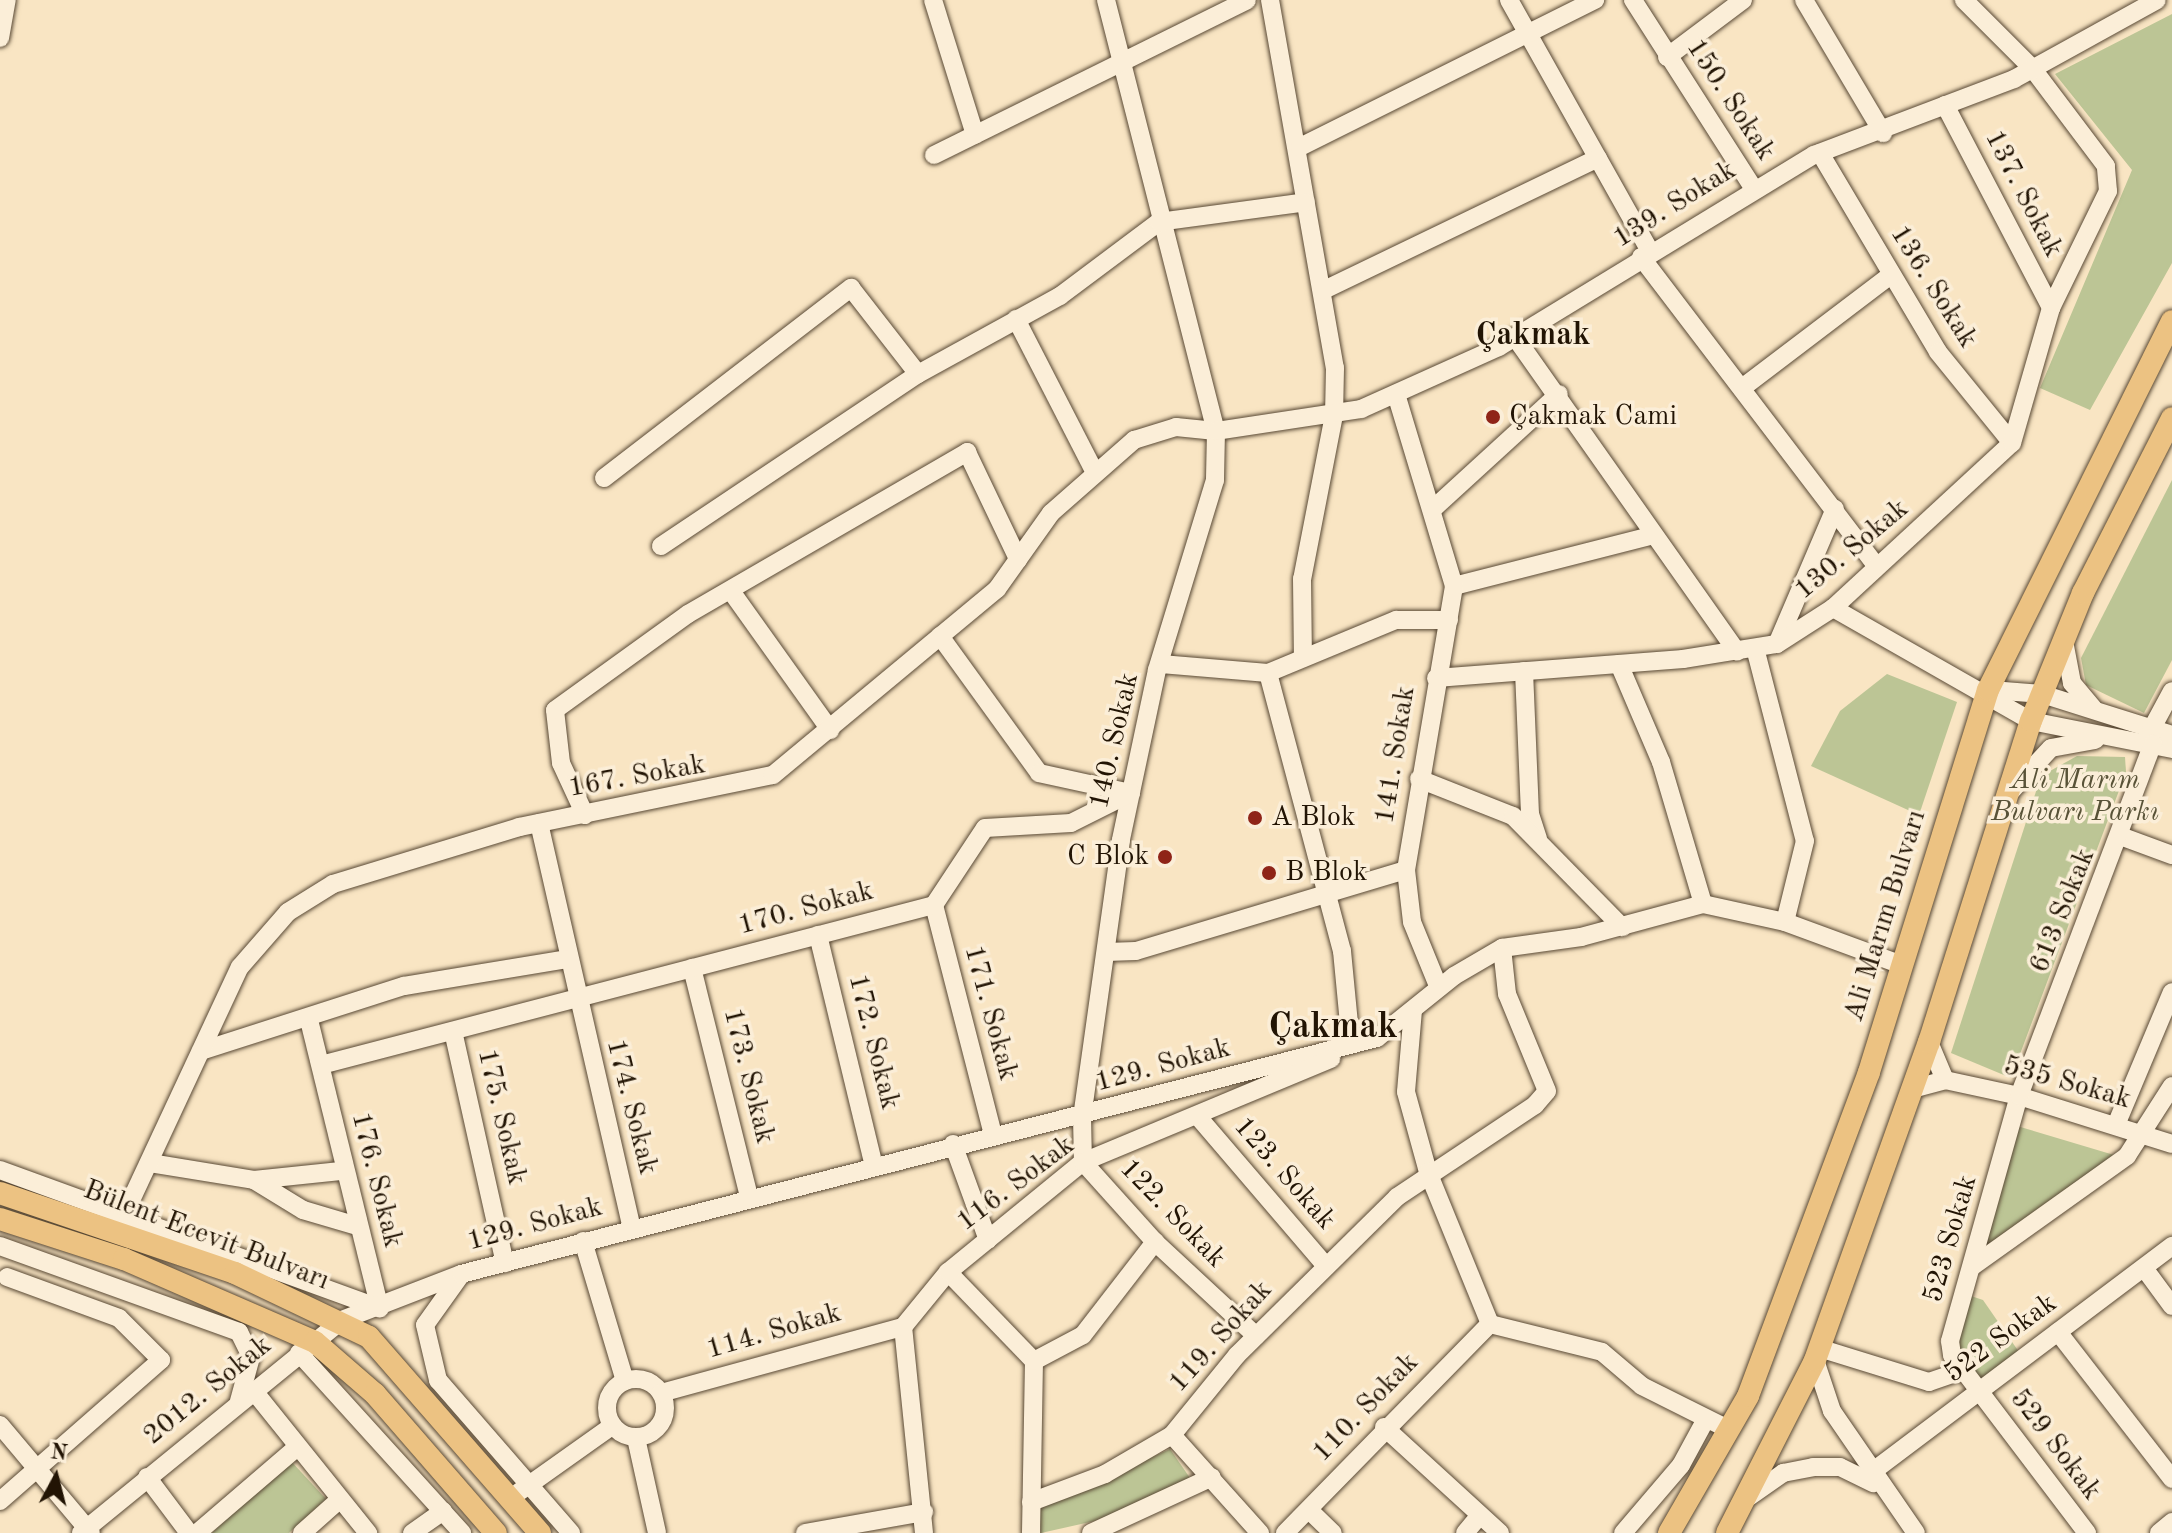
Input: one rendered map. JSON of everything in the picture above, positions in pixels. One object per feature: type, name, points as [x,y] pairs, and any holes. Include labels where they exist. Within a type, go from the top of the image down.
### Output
[{"type":"main road","name":"Ali Marım Bulvarı","points":[[1669,1533],[1730,1430],[1869,1072],[1899,964],[1988,690],[2172,321]]},
{"type":"main road","points":[[1727,1533],[1749,1497],[1817,1354],[1929,1042],[2011,793],[2031,721],[2064,641],[2172,418]]},
{"type":"main road","name":"Bülent Ecevit Bulvarı","points":[[0,1193],[235,1273],[342,1320],[369,1337],[439,1398],[519,1492],[540,1533]]},
{"type":"main road","name":"Bülent Ecevit Bulvarı","points":[[0,1219],[124,1259],[307,1347],[375,1394],[496,1533]]},
{"type":"street","points":[[0,38],[7,0]]},
{"type":"street","points":[[933,0],[975,135]]},
{"type":"street","name":"140. Sokak","points":[[1082,1116],[1131,793],[1161,664],[1215,480],[1216,431],[1159,222],[1124,63],[1106,0]]},
{"type":"street","points":[[934,155],[1247,0]]},
{"type":"street","points":[[1270,0],[1300,147],[1306,202],[1324,290],[1334,415],[1302,579],[1303,658]]},
{"type":"street","points":[[1509,0],[1598,158],[1646,254],[1742,388],[1876,565]]},
{"type":"street","points":[[1300,147],[1525,30],[1595,0]]},
{"type":"street","name":"150. Sokak","points":[[1633,0],[1754,189]]},
{"type":"street","points":[[1667,57],[1743,0]]},
{"type":"street","points":[[1804,0],[1883,133]]},
{"type":"street","points":[[1964,0],[2033,69],[2101,157],[2108,191],[2051,308],[2012,443]]},
{"type":"street","name":"139. Sokak","points":[[1216,431],[1334,415],[1396,394],[1515,337],[1646,254],[1820,153],[1883,133],[2033,69],[2148,3]]},
{"type":"street","name":"137. Sokak","points":[[1945,105],[2051,308]]},
{"type":"street","name":"136. Sokak","points":[[1820,153],[1938,352],[2012,443]]},
{"type":"street","points":[[1324,290],[1598,158]]},
{"type":"street","points":[[661,546],[918,374],[1016,319],[1159,222],[1306,202]]},
{"type":"street","points":[[1742,388],[1891,275]]},
{"type":"street","points":[[604,478],[851,288],[918,374]]},
{"type":"street","points":[[1016,319],[1094,471]]},
{"type":"street","points":[[1515,337],[1559,394],[1654,535],[1746,650],[1805,841],[1785,922]]},
{"type":"street","name":"141. Sokak","points":[[1396,394],[1434,508],[1454,586],[1436,678],[1406,870],[1412,922],[1439,988]]},
{"type":"street","points":[[1434,508],[1559,394]]},
{"type":"street","name":"167. Sokak","points":[[126,1211],[240,967],[288,912],[333,884],[539,823],[748,786],[830,730],[997,589],[1018,559],[1094,471],[1134,440],[1176,427],[1216,431]]},
{"type":"street","name":"130. Sokak","points":[[1436,678],[1619,664],[1777,644],[1833,608],[1876,565],[2012,443]]},
{"type":"street","points":[[585,815],[561,763],[555,710],[731,591],[967,452],[1018,559]]},
{"type":"street","points":[[1777,644],[1835,509]]},
{"type":"street","points":[[1454,586],[1654,535]]},
{"type":"street","points":[[731,591],[830,730]]},
{"type":"street","points":[[1833,608],[1988,690],[2031,721],[2115,729],[2152,737],[2172,735]]},
{"type":"street","points":[[1161,664],[1268,673],[1396,620],[1449,620]]},
{"type":"street","points":[[940,636],[1039,773],[1131,793]]},
{"type":"street","points":[[2064,641],[2081,699],[2115,729]]},
{"type":"street","points":[[1619,664],[1661,762],[1703,904]]},
{"type":"street","points":[[1524,671],[1530,814],[1546,856]]},
{"type":"street","points":[[1268,673],[1327,893],[1351,1045]]},
{"type":"street","points":[[1988,690],[2042,694],[2115,729]]},
{"type":"street","name":"613 Sokak","points":[[2019,1096],[2123,837],[2152,737],[2172,691]]},
{"type":"street","points":[[2011,793],[2051,748],[2115,729]]},
{"type":"street","points":[[2152,737],[2172,749]]},
{"type":"street","points":[[1419,779],[1513,816],[1546,856],[1622,927]]},
{"type":"street","points":[[934,905],[985,828],[1071,823],[1131,793]]},
{"type":"street","name":"174. Sokak","points":[[539,823],[575,999],[632,1228]]},
{"type":"street","points":[[2123,837],[2172,855]]},
{"type":"street","points":[[1106,952],[1136,951],[1406,870]]},
{"type":"street","name":"129. Sokak","points":[[380,1308],[461,1274],[873,1163],[1082,1116],[1377,1038],[1439,988],[1502,948],[1622,927],[1703,904],[1785,922],[1899,964]]},
{"type":"street","name":"170. Sokak","points":[[321,1065],[934,905]]},
{"type":"street","name":"171. Sokak","points":[[934,905],[993,1134]]},
{"type":"street","name":"172. Sokak","points":[[818,935],[873,1163]]},
{"type":"street","name":"119. Sokak","points":[[1031,1502],[1105,1474],[1172,1435],[1256,1336],[1325,1265],[1428,1172],[1519,1121],[1547,1091],[1507,994],[1502,948]]},
{"type":"street","points":[[201,1051],[450,975],[567,959]]},
{"type":"street","name":"173. Sokak","points":[[692,968],[749,1197]]},
{"type":"street","points":[[2116,1125],[2172,992]]},
{"type":"street","points":[[1413,1010],[1406,1092],[1428,1172],[1490,1324],[1602,1352],[1642,1386],[1730,1430]]},
{"type":"street","name":"176. Sokak","points":[[309,1020],[321,1065],[341,1171],[380,1308]]},
{"type":"street","name":"175. Sokak","points":[[453,1031],[505,1263]]},
{"type":"street","name":"116. Sokak","points":[[903,1327],[948,1272],[1083,1162],[1200,1119],[1377,1038]]},
{"type":"street","points":[[1912,1089],[1945,1080],[1929,1042]]},
{"type":"street","name":"535 Sokak","points":[[1945,1080],[2019,1096],[2172,1144]]},
{"type":"street","points":[[1973,1266],[2127,1156],[2144,1135],[2172,1086]]},
{"type":"street","name":"523 Sokak","points":[[1978,1390],[1963,1370],[1950,1341],[2019,1096]]},
{"type":"street","name":"122. Sokak","points":[[1082,1116],[1083,1162],[1155,1242],[1256,1336]]},
{"type":"street","name":"123. Sokak","points":[[1200,1119],[1325,1265]]},
{"type":"street","points":[[953,1144],[988,1240]]},
{"type":"street","points":[[150,1163],[254,1180],[341,1171]]},
{"type":"street","points":[[0,1170],[126,1211],[380,1308]]},
{"type":"street","points":[[254,1180],[303,1210],[357,1226]]},
{"type":"street","points":[[583,1241],[625,1381]]},
{"type":"street","points":[[1034,1361],[1083,1335],[1155,1242]]},
{"type":"street","points":[[0,1246],[239,1332],[251,1357],[246,1395],[368,1533]]},
{"type":"street","name":"522 Sokak","points":[[1867,1472],[2172,1246]]},
{"type":"street","points":[[0,1501],[161,1360],[119,1318],[3,1276],[22,1253]]},
{"type":"street","points":[[2144,1268],[2172,1306]]},
{"type":"street","points":[[948,1272],[1034,1361],[1031,1533]]},
{"type":"street","points":[[439,1398],[428,1354],[425,1325],[461,1274]]},
{"type":"street","name":"2012. Sokak","points":[[86,1531],[246,1395],[342,1320],[380,1308]]},
{"type":"street","name":"110. Sokak","points":[[1285,1533],[1384,1427],[1490,1324]]},
{"type":"street","points":[[903,1327],[924,1533]]},
{"type":"street","name":"114. Sokak","points":[[661,1393],[903,1327]]},
{"type":"street","points":[[2058,1332],[2172,1479]]},
{"type":"street","points":[[307,1347],[462,1533]]},
{"type":"street","points":[[1916,1533],[1886,1490],[1867,1472],[1832,1411],[1817,1354],[1929,1382],[1963,1370]]},
{"type":"street","points":[[612,1426],[607,1400],[625,1381],[645,1380],[661,1393],[663,1419],[636,1438]]},
{"type":"street","name":"529 Sokak","points":[[1978,1390],[2087,1533]]},
{"type":"street","points":[[1623,1533],[1681,1465],[1706,1419]]},
{"type":"street","points":[[0,1425],[86,1531]]},
{"type":"street","points":[[612,1426],[636,1438]]},
{"type":"street","points":[[571,1533],[519,1492],[612,1426]]},
{"type":"street","points":[[1384,1427],[1500,1533]]},
{"type":"street","points":[[1172,1435],[1260,1533]]},
{"type":"street","points":[[636,1438],[657,1533]]},
{"type":"street","points":[[197,1533],[296,1448]]},
{"type":"street","points":[[1749,1497],[1799,1469],[1840,1467],[1867,1472]]},
{"type":"street","points":[[147,1477],[189,1533]]},
{"type":"street","points":[[1091,1533],[1212,1477]]},
{"type":"street","points":[[302,1533],[339,1500]]},
{"type":"street","points":[[1309,1510],[1333,1533]]},
{"type":"street","points":[[412,1533],[443,1511]]},
{"type":"street","points":[[805,1533],[924,1512]]},
{"type":"street","points":[[1465,1533],[1480,1515]]},
{"type":"street","points":[[2159,1533],[2172,1522]]},
{"type":"green space","points":[[2172,14],[2172,263],[2090,410],[2040,388],[2132,170],[2055,74]]},
{"type":"green space","name":"Ali Marım Bulvarı Parkı","points":[[2172,480],[2172,660],[2144,713],[2086,685],[2081,658]]},
{"type":"green space","points":[[1887,674],[1957,702],[1919,815],[1811,766],[1840,711]]},
{"type":"green space","name":"Ali Marım Bulvarı Parkı","points":[[2077,756],[2125,757],[2126,772],[2011,1078],[1951,1053],[2041,776]]},
{"type":"green space","points":[[2017,1126],[2114,1155],[1986,1246]]},
{"type":"green space","points":[[1968,1295],[1983,1300],[2019,1352],[1975,1383],[1954,1343]]},
{"type":"green space","points":[[1170,1449],[1190,1478],[1099,1520],[1041,1533],[1038,1509]]},
{"type":"green space","points":[[290,1460],[326,1499],[289,1533],[212,1533]]},
{"type":"place","name":"Çakmak Cami","points":[[1493,417]]},
{"type":"place","name":"A Blok","points":[[1255,818]]},
{"type":"place","name":"C Blok","points":[[1165,857]]},
{"type":"place","name":"B Blok","points":[[1269,873]]},
{"type":"district","name":"Çakmak","points":[[1533,336]]},
{"type":"district","name":"Çakmak","points":[[1333,1029]]}]
